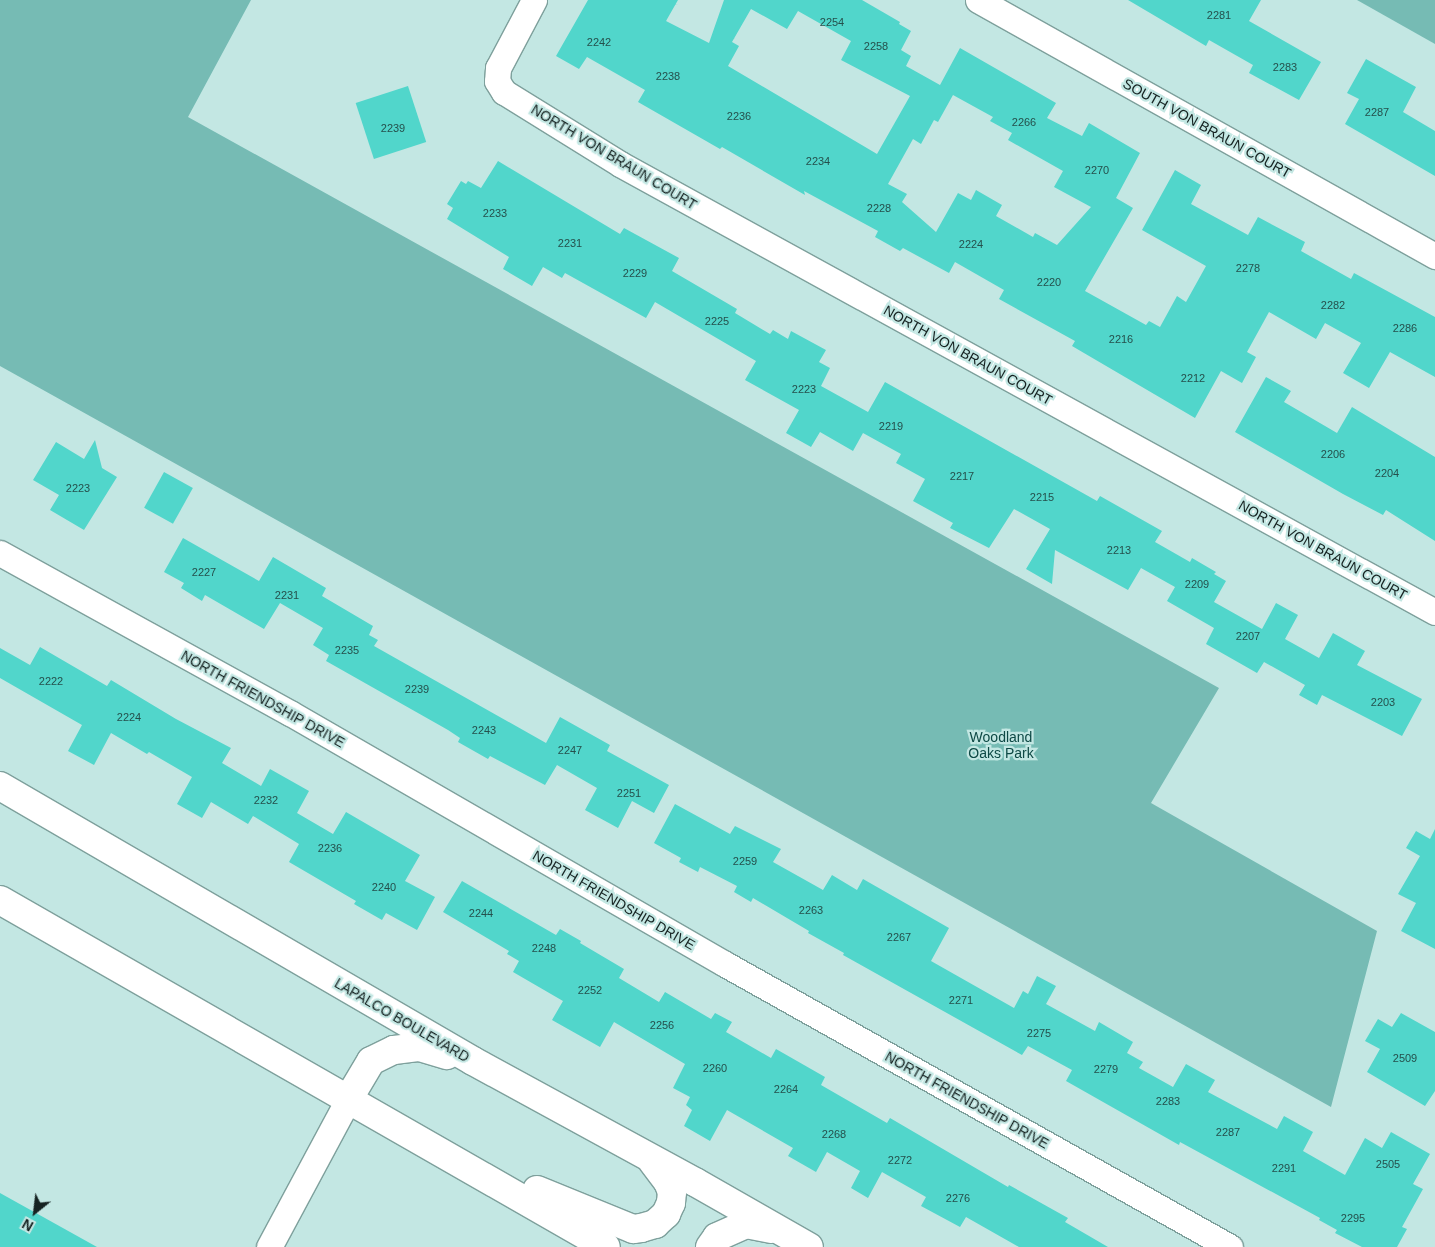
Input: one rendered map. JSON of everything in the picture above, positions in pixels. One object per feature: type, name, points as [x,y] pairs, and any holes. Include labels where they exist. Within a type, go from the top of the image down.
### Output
[{"type":"main road","name":"LAPALCO BOULEVARD","points":[[0,786],[473,1061],[809,1247]]},
{"type":"main road","points":[[0,900],[606,1247]]},
{"type":"main road","points":[[348,1098],[371,1061],[394,1050],[420,1047],[473,1061]]},
{"type":"main road","points":[[440,1152],[498,1172],[560,1201],[633,1229],[655,1224],[666,1214],[671,1203],[672,1192],[668,1182],[650,1158]]},
{"type":"main road","points":[[710,1247],[717,1237],[746,1224],[778,1230]]},
{"type":"street","name":"NORTH VON BRAUN COURT","points":[[534,0],[498,68],[497,81],[504,92],[620,164],[1435,612]]},
{"type":"street","name":"SOUTH VON BRAUN COURT","points":[[978,0],[1435,256]]},
{"type":"street","name":"NORTH FRIENDSHIP DRIVE","points":[[0,553],[290,713],[725,964],[1230,1247]]},
{"type":"street","points":[[268,1247],[348,1098]]},
{"type":"green space","name":"Woodland Oaks Park","points":[[0,0],[251,0],[188,117],[1219,688],[1151,803],[1377,931],[1331,1107],[0,366]]},
{"type":"green space","points":[[1357,0],[1435,0],[1435,44]]},
{"type":"building","points":[[588,0],[678,0],[666,21],[709,43],[724,0],[862,0],[900,22],[899,24],[911,31],[901,50],[911,56],[906,66],[940,85],[960,48],[1056,103],[1047,118],[1082,136],[1089,123],[1140,153],[1116,198],[1133,208],[1085,291],[1146,325],[1149,321],[1160,327],[1177,296],[1186,302],[1206,266],[1142,230],[1175,170],[1201,185],[1191,204],[1248,235],[1258,217],[1305,242],[1301,251],[1351,279],[1354,273],[1435,317],[1435,377],[1390,352],[1369,388],[1343,373],[1361,343],[1325,323],[1316,339],[1269,312],[1247,352],[1256,357],[1242,383],[1221,371],[1195,418],[1072,346],[1075,341],[999,299],[1004,290],[955,262],[949,273],[903,248],[900,251],[875,237],[878,231],[804,191],[805,195],[722,147],[720,149],[638,102],[645,90],[587,57],[579,69],[556,56]],"holes":[[[751,9],[787,29],[798,11],[851,41],[841,60],[910,96],[877,154],[728,66],[739,46],[732,42]],[[953,95],[993,117],[990,121],[1012,133],[1008,140],[1063,171],[1054,187],[1091,207],[1057,245],[1035,233],[1033,237],[996,216],[1002,205],[976,190],[971,200],[958,193],[936,232],[902,202],[907,194],[888,184],[913,139],[921,144],[934,120],[938,122]]]},
{"type":"building","points":[[1128,0],[1261,0],[1249,21],[1321,62],[1299,100],[1249,73],[1253,65],[1209,40],[1206,46]]},
{"type":"building","points":[[1366,59],[1416,87],[1403,112],[1435,131],[1435,176],[1345,124],[1359,99],[1347,93]]},
{"type":"building","points":[[408,86],[426,142],[374,159],[356,103]]},
{"type":"building","points":[[498,161],[620,234],[624,228],[679,258],[672,271],[737,309],[735,313],[770,334],[773,330],[788,339],[791,331],[826,350],[819,362],[830,368],[821,386],[868,412],[885,382],[1097,501],[1100,496],[1162,531],[1155,542],[1190,562],[1192,558],[1216,572],[1214,574],[1226,581],[1214,602],[1262,629],[1276,603],[1298,615],[1285,639],[1319,658],[1333,633],[1365,651],[1357,665],[1422,699],[1402,736],[1322,695],[1317,705],[1299,695],[1305,685],[1264,662],[1257,673],[1206,644],[1214,628],[1167,601],[1175,587],[1141,568],[1128,590],[1055,550],[1052,584],[1026,569],[1050,529],[1014,509],[989,548],[950,528],[953,523],[913,501],[925,479],[896,463],[901,454],[863,433],[853,451],[820,432],[811,447],[786,433],[799,410],[745,380],[756,361],[655,302],[646,318],[565,273],[562,278],[543,267],[532,286],[503,269],[509,257],[447,219],[453,208],[447,204],[461,181],[466,184],[468,181],[481,188]]},
{"type":"building","points":[[1266,377],[1291,391],[1284,402],[1337,433],[1352,407],[1435,457],[1435,541],[1386,510],[1383,515],[1235,432]]},
{"type":"building","points":[[95,440],[102,468],[117,477],[84,530],[50,510],[59,495],[33,480],[56,442],[84,459]]},
{"type":"building","points":[[164,472],[193,488],[173,524],[144,508]]},
{"type":"building","points":[[183,538],[259,581],[273,557],[326,588],[322,596],[373,626],[369,635],[378,640],[374,646],[546,743],[560,717],[610,745],[607,751],[669,785],[654,813],[632,801],[618,828],[585,810],[597,788],[557,765],[545,785],[490,756],[488,759],[458,742],[460,738],[448,730],[326,661],[329,655],[313,645],[323,628],[280,603],[264,629],[205,595],[202,601],[181,588],[184,583],[164,572]]},
{"type":"building","points":[[40,647],[107,686],[111,680],[176,719],[231,748],[222,763],[261,786],[270,769],[309,791],[297,813],[333,834],[346,812],[420,855],[405,881],[435,897],[417,930],[386,913],[382,920],[354,904],[356,901],[289,862],[299,844],[253,816],[248,824],[211,802],[202,818],[177,804],[192,777],[149,752],[147,754],[111,733],[94,765],[68,751],[82,725],[0,678],[0,648],[30,665]]},
{"type":"building","points":[[675,804],[730,834],[735,826],[781,849],[773,862],[823,890],[832,875],[857,890],[863,879],[949,928],[931,961],[1014,1008],[1023,991],[1028,994],[1037,976],[1056,986],[1046,1004],[1095,1031],[1099,1022],[1133,1042],[1127,1053],[1143,1062],[1139,1068],[1173,1087],[1186,1064],[1215,1080],[1208,1092],[1277,1129],[1284,1116],[1313,1132],[1303,1151],[1345,1175],[1365,1138],[1382,1148],[1391,1132],[1430,1154],[1413,1184],[1423,1189],[1402,1227],[1407,1229],[1397,1247],[1362,1247],[1335,1233],[1337,1230],[1319,1220],[1320,1218],[1180,1142],[1179,1145],[1066,1081],[1072,1070],[1028,1046],[1022,1055],[843,955],[844,953],[808,933],[809,931],[753,898],[751,902],[734,892],[737,886],[700,867],[698,872],[679,862],[681,858],[654,843]]},
{"type":"building","points":[[1435,829],[1435,949],[1401,931],[1416,903],[1398,894],[1420,856],[1406,848],[1416,831],[1430,839]]},
{"type":"building","points":[[462,881],[556,935],[560,929],[581,941],[580,943],[624,969],[619,978],[659,1002],[665,992],[711,1019],[715,1013],[732,1022],[726,1032],[771,1058],[776,1049],[825,1077],[821,1085],[887,1123],[890,1118],[1008,1187],[1009,1185],[1068,1218],[1065,1222],[1108,1247],[1019,1247],[966,1217],[960,1227],[921,1206],[926,1197],[882,1172],[868,1198],[851,1188],[860,1171],[827,1152],[816,1172],[788,1156],[793,1148],[727,1110],[710,1141],[684,1126],[692,1110],[686,1105],[690,1097],[673,1088],[685,1064],[614,1022],[600,1047],[552,1020],[563,1001],[513,972],[519,961],[507,954],[509,951],[443,912]]},
{"type":"building","points":[[1401,1013],[1435,1032],[1435,1091],[1425,1106],[1367,1072],[1380,1049],[1365,1041],[1378,1019],[1392,1027]]},
{"type":"building","points":[[0,1193],[97,1247],[0,1247]]}]
